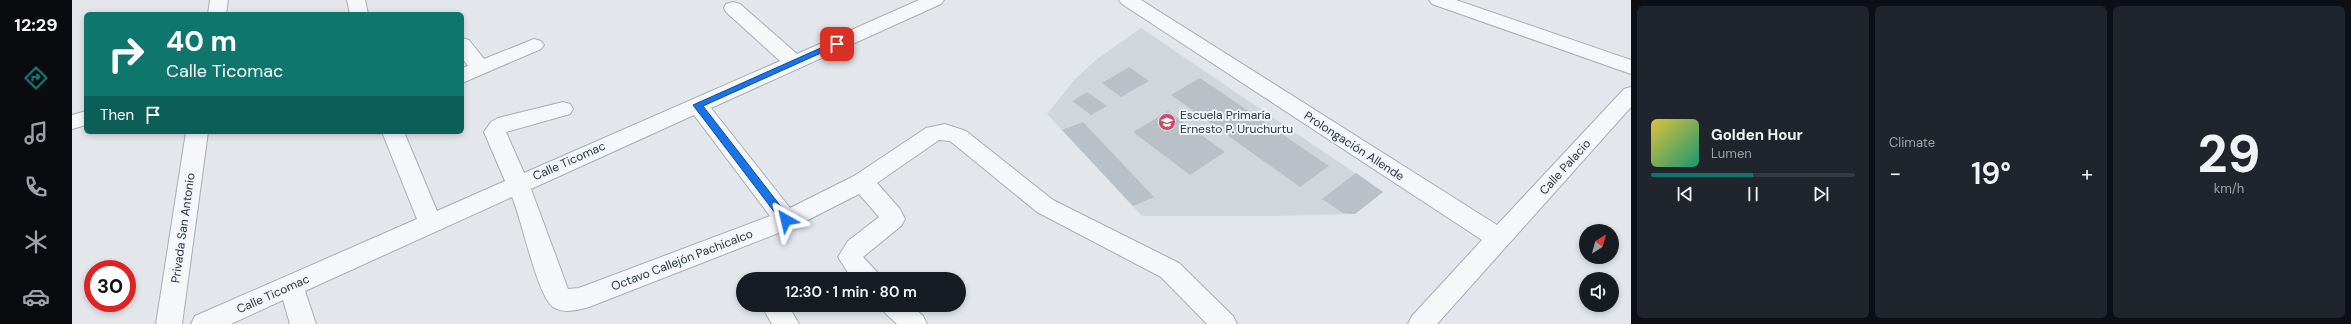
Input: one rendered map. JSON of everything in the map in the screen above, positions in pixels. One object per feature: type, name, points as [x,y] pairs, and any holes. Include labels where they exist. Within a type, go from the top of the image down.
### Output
[{"type":"street","points":[[217,12],[219,0]]},
{"type":"street","points":[[356,0],[358,12]]},
{"type":"street","name":"Calle Ticomac","points":[[204,324],[935,0]]},
{"type":"street","name":"Prolongación Allende","points":[[1128,0],[1499,239]]},
{"type":"street","points":[[1438,0],[1631,67]]},
{"type":"street","points":[[733,8],[795,63]]},
{"type":"street","points":[[464,75],[534,45]]},
{"type":"street","points":[[464,47],[480,68]]},
{"type":"street","name":"Calle Palacio","points":[[1421,324],[1631,94]]},
{"type":"street","points":[[698,105],[786,220]]},
{"type":"street","points":[[517,184],[495,132],[498,127],[505,123],[563,109]]},
{"type":"street","points":[[72,122],[84,119]]},
{"type":"street","name":"Octavo Callejón Pachicalco","points":[[517,184],[527,205],[555,290],[562,300],[580,300],[786,220],[862,182],[934,133],[946,132],[958,136],[1045,206],[1170,270],[1224,324]]},
{"type":"street","name":"Privada San Antonio","points":[[169,324],[197,134]]},
{"type":"street","points":[[394,134],[430,223]]},
{"type":"street","points":[[861,272],[855,266],[850,256],[856,248],[893,219],[892,215],[862,182]]},
{"type":"street","points":[[291,286],[303,324]]},
{"type":"street","points":[[901,312],[914,324]]},
{"type":"shaded area","name":"Escuela Primaría Ernesto P. Uruchurtu","points":[[1141,28],[1383,192],[1355,214],[1276,216],[1142,216],[1047,114],[1076,78],[1097,59]]},
{"type":"building","points":[[1129,67],[1149,81],[1121,97],[1102,83]]},
{"type":"building","points":[[1200,78],[1329,166],[1300,187],[1171,95]]},
{"type":"building","points":[[1087,92],[1107,106],[1091,115],[1072,101]]},
{"type":"building","points":[[1168,111],[1225,152],[1190,175],[1133,132]]},
{"type":"building","points":[[1083,122],[1154,197],[1133,206],[1062,130]]},
{"type":"building","points":[[1356,173],[1383,192],[1355,214],[1343,213],[1322,199]]},
{"type":"place","name":"Escuela Primaría Ernesto P. Uruchurtu","points":[[1167,122]]},
{"type":"route","points":[[786,220],[698,105],[837,44]]}]
